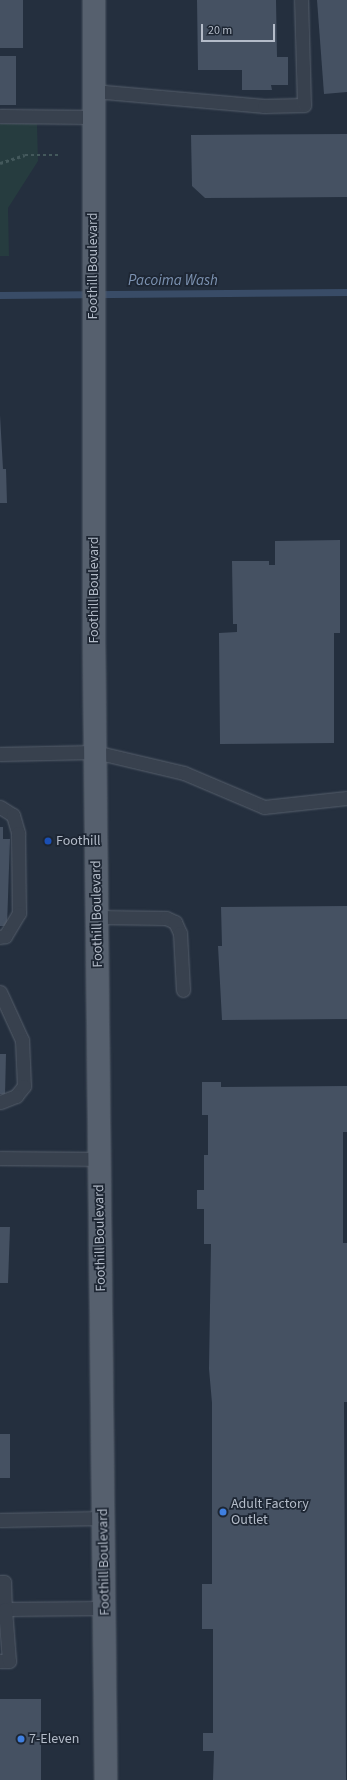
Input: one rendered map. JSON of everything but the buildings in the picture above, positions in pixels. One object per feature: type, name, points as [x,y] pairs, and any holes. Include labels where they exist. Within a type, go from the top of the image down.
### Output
[{"type":"main road","name":"Foothill Boulevard","points":[[94,0],[92,217],[95,752],[106,1780]]},
{"type":"lane","points":[[93,92],[264,106],[304,105],[301,0]]},
{"type":"lane","points":[[0,116],[93,117]]},
{"type":"lane","points":[[0,754],[95,752],[184,773],[264,807],[347,798]]},
{"type":"lane","points":[[0,807],[13,815],[18,833],[19,913],[5,936],[0,937]]},
{"type":"lane","points":[[97,917],[166,918],[175,922],[180,933],[182,990]]},
{"type":"lane","points":[[0,992],[22,1040],[24,1086],[16,1096],[0,1102]]},
{"type":"lane","points":[[0,1158],[100,1158]]},
{"type":"lane","points":[[0,1520],[103,1518]]},
{"type":"lane","points":[[0,1582],[4,1582],[8,1661],[0,1661]]},
{"type":"lane","points":[[5,1609],[104,1608]]},
{"type":"path","points":[[0,163],[25,155],[60,154]]},
{"type":"green space","points":[[0,124],[37,124],[38,161],[8,208],[9,256],[0,256]]},
{"type":"waterway","name":"Pacoima Wash","points":[[0,295],[347,292]]},
{"type":"place","name":"Foothill","points":[[48,841]]},
{"type":"place","name":"Adult Factory Outlet","points":[[223,1512]]},
{"type":"place","name":"7-Eleven","points":[[21,1739]]}]
